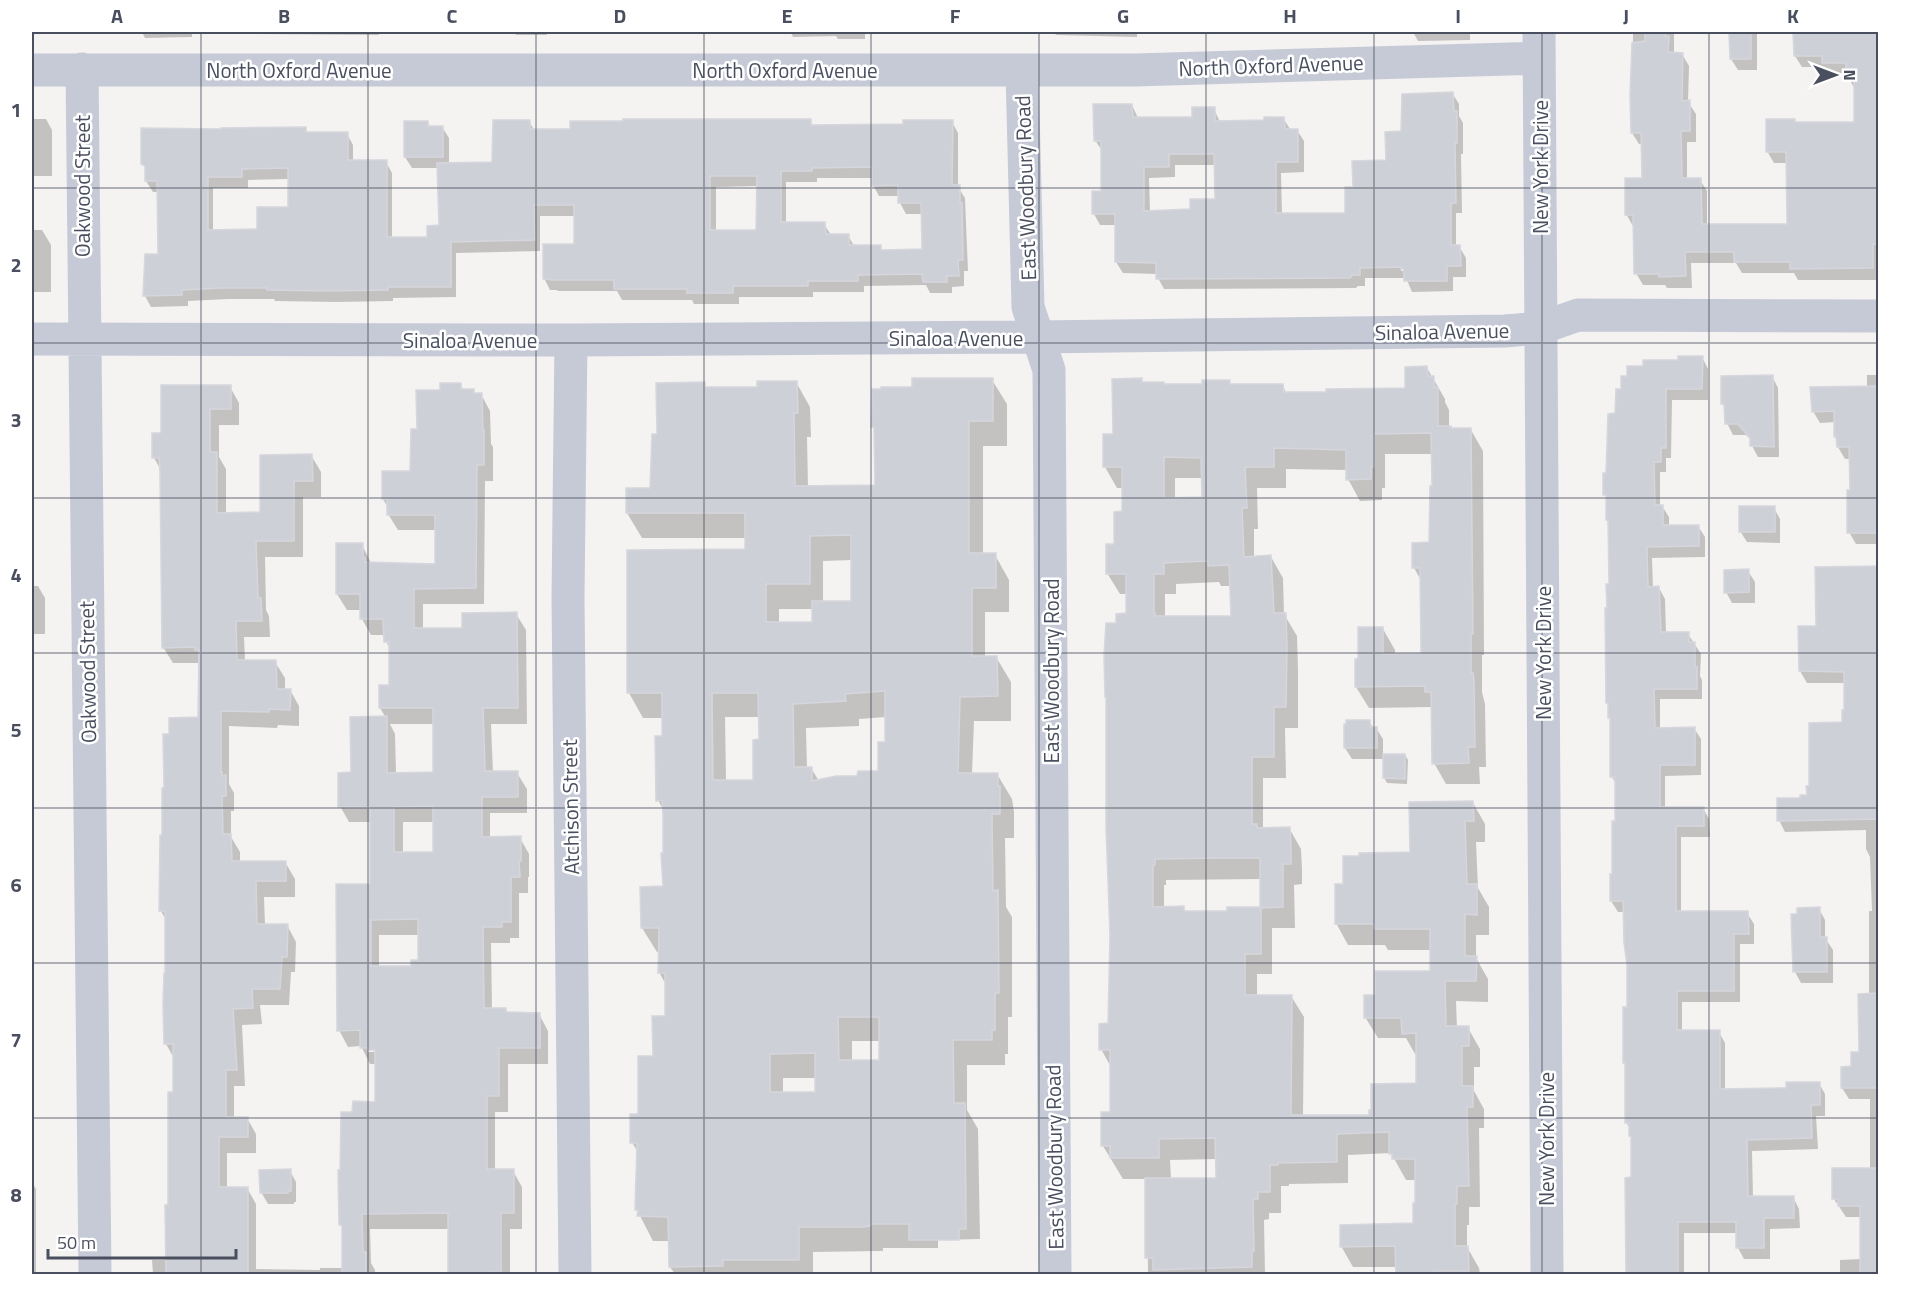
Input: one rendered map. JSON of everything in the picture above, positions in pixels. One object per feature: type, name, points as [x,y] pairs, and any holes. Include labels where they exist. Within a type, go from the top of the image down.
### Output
[{"type":"street","name":"North Oxford Avenue","points":[[32,70],[1135,70],[1539,45]]},
{"type":"street","name":"New York Drive","points":[[1539,45],[1547,1275]]},
{"type":"street","name":"Oakwood Street","points":[[82,69],[95,1275]]},
{"type":"street","name":"East Woodbury Road","points":[[1022,70],[1028,307],[1049,370],[1056,1275]]},
{"type":"street","name":"Sinaloa Avenue","points":[[32,339],[571,340],[1038,337],[1505,331],[1541,328],[1578,315],[1878,316]]},
{"type":"street","name":"Atchison Street","points":[[571,340],[568,598],[574,1275]]},
{"type":"building","points":[[1645,32],[1666,32],[1665,36],[1669,36],[1668,52],[1683,53],[1682,101],[1690,100],[1690,131],[1681,131],[1682,178],[1701,178],[1702,224],[1787,224],[1786,152],[1766,152],[1766,119],[1795,119],[1795,122],[1854,122],[1854,76],[1846,76],[1846,63],[1822,63],[1822,56],[1794,56],[1793,32],[1878,32],[1878,244],[1873,244],[1873,268],[1790,269],[1790,262],[1734,262],[1734,252],[1685,252],[1686,276],[1659,277],[1659,274],[1634,274],[1633,215],[1625,215],[1625,178],[1642,178],[1641,133],[1631,133],[1630,95],[1632,43],[1645,41]]},
{"type":"building","points":[[1729,32],[1751,32],[1751,59],[1730,59]]},
{"type":"building","points":[[1453,92],[1454,111],[1457,111],[1457,143],[1455,143],[1456,203],[1451,203],[1451,245],[1460,245],[1461,266],[1447,266],[1447,281],[1404,281],[1404,269],[1401,267],[1360,268],[1360,275],[1352,275],[1350,278],[1156,279],[1156,263],[1115,262],[1115,214],[1092,214],[1092,191],[1101,191],[1101,141],[1094,141],[1093,104],[1132,104],[1133,117],[1192,117],[1192,107],[1215,107],[1215,121],[1264,120],[1264,117],[1284,117],[1285,129],[1298,129],[1298,162],[1276,162],[1276,213],[1345,213],[1345,187],[1353,187],[1352,161],[1386,160],[1385,132],[1401,131],[1402,94]],"holes":[[[1169,154],[1214,154],[1215,199],[1190,199],[1190,209],[1144,211],[1144,167],[1169,167]]]},
{"type":"building","points":[[623,119],[811,119],[811,125],[903,124],[903,120],[953,120],[952,185],[960,185],[960,203],[962,203],[963,260],[958,260],[959,276],[947,276],[947,282],[923,282],[922,274],[858,275],[858,281],[808,281],[808,286],[733,286],[733,293],[687,293],[687,289],[614,289],[614,280],[543,279],[543,244],[574,244],[574,205],[534,205],[535,240],[451,242],[451,287],[388,287],[388,290],[328,291],[221,288],[182,290],[182,295],[143,296],[145,254],[158,254],[157,181],[145,181],[145,166],[141,164],[141,128],[306,127],[306,132],[348,132],[348,160],[387,160],[387,237],[427,237],[427,226],[439,225],[437,163],[492,162],[493,120],[530,120],[530,129],[570,129],[570,121],[623,121]],"holes":[[[872,167],[872,186],[898,185],[898,203],[921,203],[922,249],[881,250],[881,245],[849,245],[849,234],[826,234],[825,222],[781,222],[781,171],[812,171],[812,168]],[[288,168],[288,207],[257,207],[257,229],[208,230],[208,177],[242,177],[242,169]],[[710,176],[757,176],[756,230],[710,230]]]},
{"type":"building","points":[[404,121],[428,121],[428,126],[443,126],[443,157],[404,157]]},
{"type":"building","points":[[1678,356],[1703,356],[1702,389],[1666,389],[1666,448],[1661,448],[1661,462],[1654,462],[1655,505],[1663,505],[1663,525],[1699,525],[1699,546],[1647,547],[1648,587],[1659,586],[1661,632],[1689,632],[1689,642],[1695,642],[1697,689],[1654,689],[1655,728],[1695,727],[1695,765],[1660,765],[1660,807],[1704,807],[1704,826],[1676,826],[1676,911],[1748,911],[1749,934],[1734,934],[1734,991],[1677,991],[1677,1030],[1720,1030],[1720,1089],[1786,1088],[1786,1082],[1820,1082],[1820,1105],[1811,1105],[1812,1138],[1747,1140],[1748,1196],[1794,1196],[1794,1218],[1764,1218],[1764,1248],[1736,1248],[1736,1222],[1678,1222],[1678,1274],[1626,1275],[1625,1178],[1631,1177],[1631,1136],[1629,1136],[1629,1123],[1625,1123],[1625,1063],[1623,1063],[1623,1007],[1627,1007],[1627,965],[1623,901],[1610,901],[1615,777],[1610,777],[1610,718],[1608,718],[1608,703],[1606,703],[1605,608],[1607,608],[1606,584],[1609,584],[1608,520],[1606,520],[1606,495],[1603,495],[1603,473],[1606,473],[1608,414],[1615,413],[1616,389],[1621,389],[1621,376],[1627,376],[1627,366],[1643,366],[1643,360],[1678,360]]},
{"type":"building","points":[[1427,366],[1428,376],[1434,376],[1434,387],[1438,387],[1438,426],[1471,428],[1473,634],[1471,634],[1471,673],[1473,673],[1474,681],[1475,747],[1468,747],[1469,763],[1432,764],[1431,692],[1425,692],[1425,686],[1355,687],[1358,627],[1383,627],[1383,654],[1421,653],[1420,568],[1412,568],[1412,543],[1429,542],[1430,486],[1432,486],[1431,433],[1374,434],[1374,467],[1371,467],[1371,479],[1346,480],[1346,450],[1274,448],[1274,467],[1245,467],[1247,508],[1242,508],[1244,557],[1271,555],[1274,613],[1286,613],[1287,647],[1286,707],[1274,707],[1274,757],[1252,757],[1252,824],[1257,824],[1257,828],[1290,827],[1291,864],[1283,864],[1283,907],[1261,908],[1261,954],[1245,954],[1245,995],[1292,995],[1291,1115],[1369,1115],[1371,1084],[1416,1083],[1416,1033],[1402,1034],[1401,1018],[1364,1018],[1364,995],[1375,995],[1375,971],[1430,971],[1430,929],[1374,929],[1374,924],[1335,924],[1335,884],[1343,884],[1343,856],[1359,856],[1359,853],[1410,852],[1409,802],[1473,801],[1474,821],[1465,821],[1467,884],[1477,884],[1477,915],[1465,914],[1465,956],[1477,956],[1476,981],[1445,981],[1446,1026],[1469,1026],[1469,1046],[1462,1046],[1462,1086],[1473,1086],[1473,1107],[1467,1107],[1469,1186],[1457,1186],[1455,1246],[1468,1246],[1469,1271],[1433,1271],[1433,1275],[1396,1275],[1395,1246],[1340,1247],[1340,1225],[1413,1223],[1415,1159],[1392,1159],[1392,1154],[1389,1154],[1389,1132],[1337,1134],[1337,1162],[1270,1165],[1270,1192],[1258,1192],[1258,1199],[1253,1199],[1252,1267],[1153,1270],[1153,1258],[1145,1258],[1145,1178],[1216,1178],[1215,1138],[1159,1139],[1159,1158],[1110,1158],[1110,1146],[1101,1146],[1101,1112],[1110,1112],[1110,1050],[1099,1050],[1099,1024],[1108,1023],[1110,935],[1104,656],[1106,623],[1116,623],[1116,614],[1126,613],[1126,574],[1106,574],[1106,544],[1114,544],[1114,512],[1122,511],[1122,467],[1103,467],[1103,434],[1113,434],[1112,379],[1142,378],[1142,382],[1164,382],[1164,384],[1202,384],[1202,380],[1230,380],[1230,384],[1283,384],[1284,392],[1326,392],[1326,389],[1405,388],[1405,367]],"holes":[[[1164,457],[1201,458],[1202,497],[1164,498]],[[1208,561],[1208,566],[1229,565],[1231,616],[1155,616],[1154,574],[1164,574],[1164,563]],[[1260,858],[1260,907],[1227,907],[1227,911],[1184,911],[1184,906],[1153,907],[1155,859]]]},
{"type":"building","points":[[1773,375],[1774,447],[1750,446],[1750,438],[1738,424],[1725,424],[1724,404],[1721,404],[1721,376]]},
{"type":"building","points":[[912,378],[993,378],[993,421],[969,421],[969,553],[996,553],[996,588],[972,588],[972,656],[997,656],[998,696],[960,697],[958,773],[998,773],[1000,814],[992,814],[993,891],[998,890],[999,993],[995,993],[995,1030],[992,1030],[992,1040],[953,1040],[954,1103],[965,1103],[966,1229],[959,1229],[959,1240],[909,1240],[909,1224],[799,1227],[799,1260],[723,1260],[723,1266],[669,1267],[668,1217],[637,1216],[638,1210],[635,1210],[637,1143],[630,1143],[630,1114],[638,1114],[638,1056],[653,1056],[652,1016],[665,1016],[665,973],[658,973],[659,928],[641,928],[640,887],[663,886],[661,853],[663,853],[663,813],[662,800],[656,801],[655,736],[662,736],[662,693],[627,693],[627,550],[745,549],[745,513],[626,513],[626,488],[650,488],[652,434],[657,434],[656,383],[705,382],[705,387],[757,387],[757,381],[797,381],[798,413],[794,413],[795,486],[875,485],[874,427],[871,427],[872,389],[912,387]],"holes":[[[851,535],[851,601],[812,601],[812,622],[766,622],[766,584],[810,584],[810,536]],[[885,691],[885,742],[878,742],[878,771],[858,771],[857,776],[836,776],[812,781],[812,767],[794,767],[793,704],[846,701],[845,694]],[[712,693],[758,693],[759,739],[753,740],[753,780],[713,780]],[[838,1017],[879,1017],[879,1060],[839,1060]],[[815,1053],[815,1092],[770,1092],[770,1054]]]},
{"type":"building","points":[[440,383],[461,383],[461,389],[474,389],[474,393],[482,393],[484,465],[477,465],[476,588],[414,589],[414,628],[462,628],[462,613],[517,612],[518,708],[483,708],[485,771],[518,771],[518,797],[482,797],[482,837],[521,836],[520,877],[511,877],[511,922],[502,922],[502,927],[483,927],[484,1008],[506,1008],[506,1012],[540,1013],[540,1048],[499,1048],[499,1096],[487,1096],[487,1169],[514,1169],[514,1213],[501,1213],[501,1272],[448,1274],[448,1213],[362,1214],[366,1275],[342,1275],[342,1225],[339,1225],[338,1170],[340,1170],[341,1112],[352,1112],[353,1101],[375,1102],[375,1050],[360,1048],[360,1030],[337,1031],[336,884],[370,884],[370,807],[338,807],[338,773],[351,772],[350,717],[387,716],[387,773],[433,772],[433,708],[379,708],[379,685],[389,685],[389,642],[384,642],[383,619],[360,619],[360,594],[336,594],[336,543],[363,543],[365,562],[435,564],[435,515],[387,515],[387,499],[382,499],[382,471],[410,471],[411,429],[417,429],[416,390],[440,390]],"holes":[[[433,806],[433,852],[394,852],[394,807]],[[418,919],[418,960],[411,960],[411,966],[371,966],[371,920]]]},
{"type":"building","points":[[161,385],[231,385],[231,409],[210,409],[210,452],[217,452],[217,513],[260,512],[260,455],[312,454],[313,481],[294,481],[294,541],[256,541],[258,598],[261,598],[262,621],[236,621],[237,660],[276,660],[277,689],[291,689],[290,710],[221,711],[221,772],[222,776],[226,775],[226,796],[222,796],[223,834],[231,834],[232,861],[286,861],[286,881],[256,881],[257,924],[288,924],[287,957],[282,957],[280,989],[252,989],[253,1008],[233,1009],[237,1070],[226,1070],[226,1117],[248,1117],[248,1137],[219,1137],[219,1187],[248,1187],[248,1275],[166,1275],[168,1092],[173,1092],[173,1044],[164,1044],[165,911],[159,911],[160,835],[162,835],[162,788],[164,788],[163,734],[169,734],[169,718],[198,717],[199,650],[195,650],[195,647],[162,648],[160,472],[159,458],[152,458],[152,433],[161,431]]},
{"type":"building","points":[[1878,386],[1878,533],[1847,533],[1847,490],[1850,490],[1849,447],[1837,447],[1836,437],[1834,437],[1834,411],[1812,412],[1810,387]]},
{"type":"building","points":[[1739,506],[1775,506],[1775,532],[1739,532]]},
{"type":"building","points":[[1878,566],[1878,819],[1777,821],[1777,798],[1800,798],[1800,795],[1807,795],[1809,723],[1842,722],[1842,710],[1844,710],[1844,672],[1799,671],[1798,626],[1816,626],[1815,567]]},
{"type":"building","points":[[1749,569],[1749,592],[1724,593],[1724,570]]},
{"type":"building","points":[[1346,720],[1370,720],[1370,727],[1377,727],[1377,748],[1344,748]]},
{"type":"building","points":[[1383,754],[1405,754],[1405,779],[1383,778]]},
{"type":"building","points":[[1820,907],[1820,937],[1827,937],[1827,972],[1793,972],[1791,914],[1797,914],[1797,908]]},
{"type":"building","points":[[1878,993],[1878,1088],[1841,1088],[1841,1067],[1851,1066],[1851,1052],[1859,1052],[1858,994]]},
{"type":"building","points":[[1832,1168],[1878,1168],[1878,1275],[1860,1275],[1860,1206],[1838,1206],[1838,1199],[1832,1199]]},
{"type":"building","points":[[291,1169],[291,1191],[288,1193],[260,1193],[259,1170]]}]
